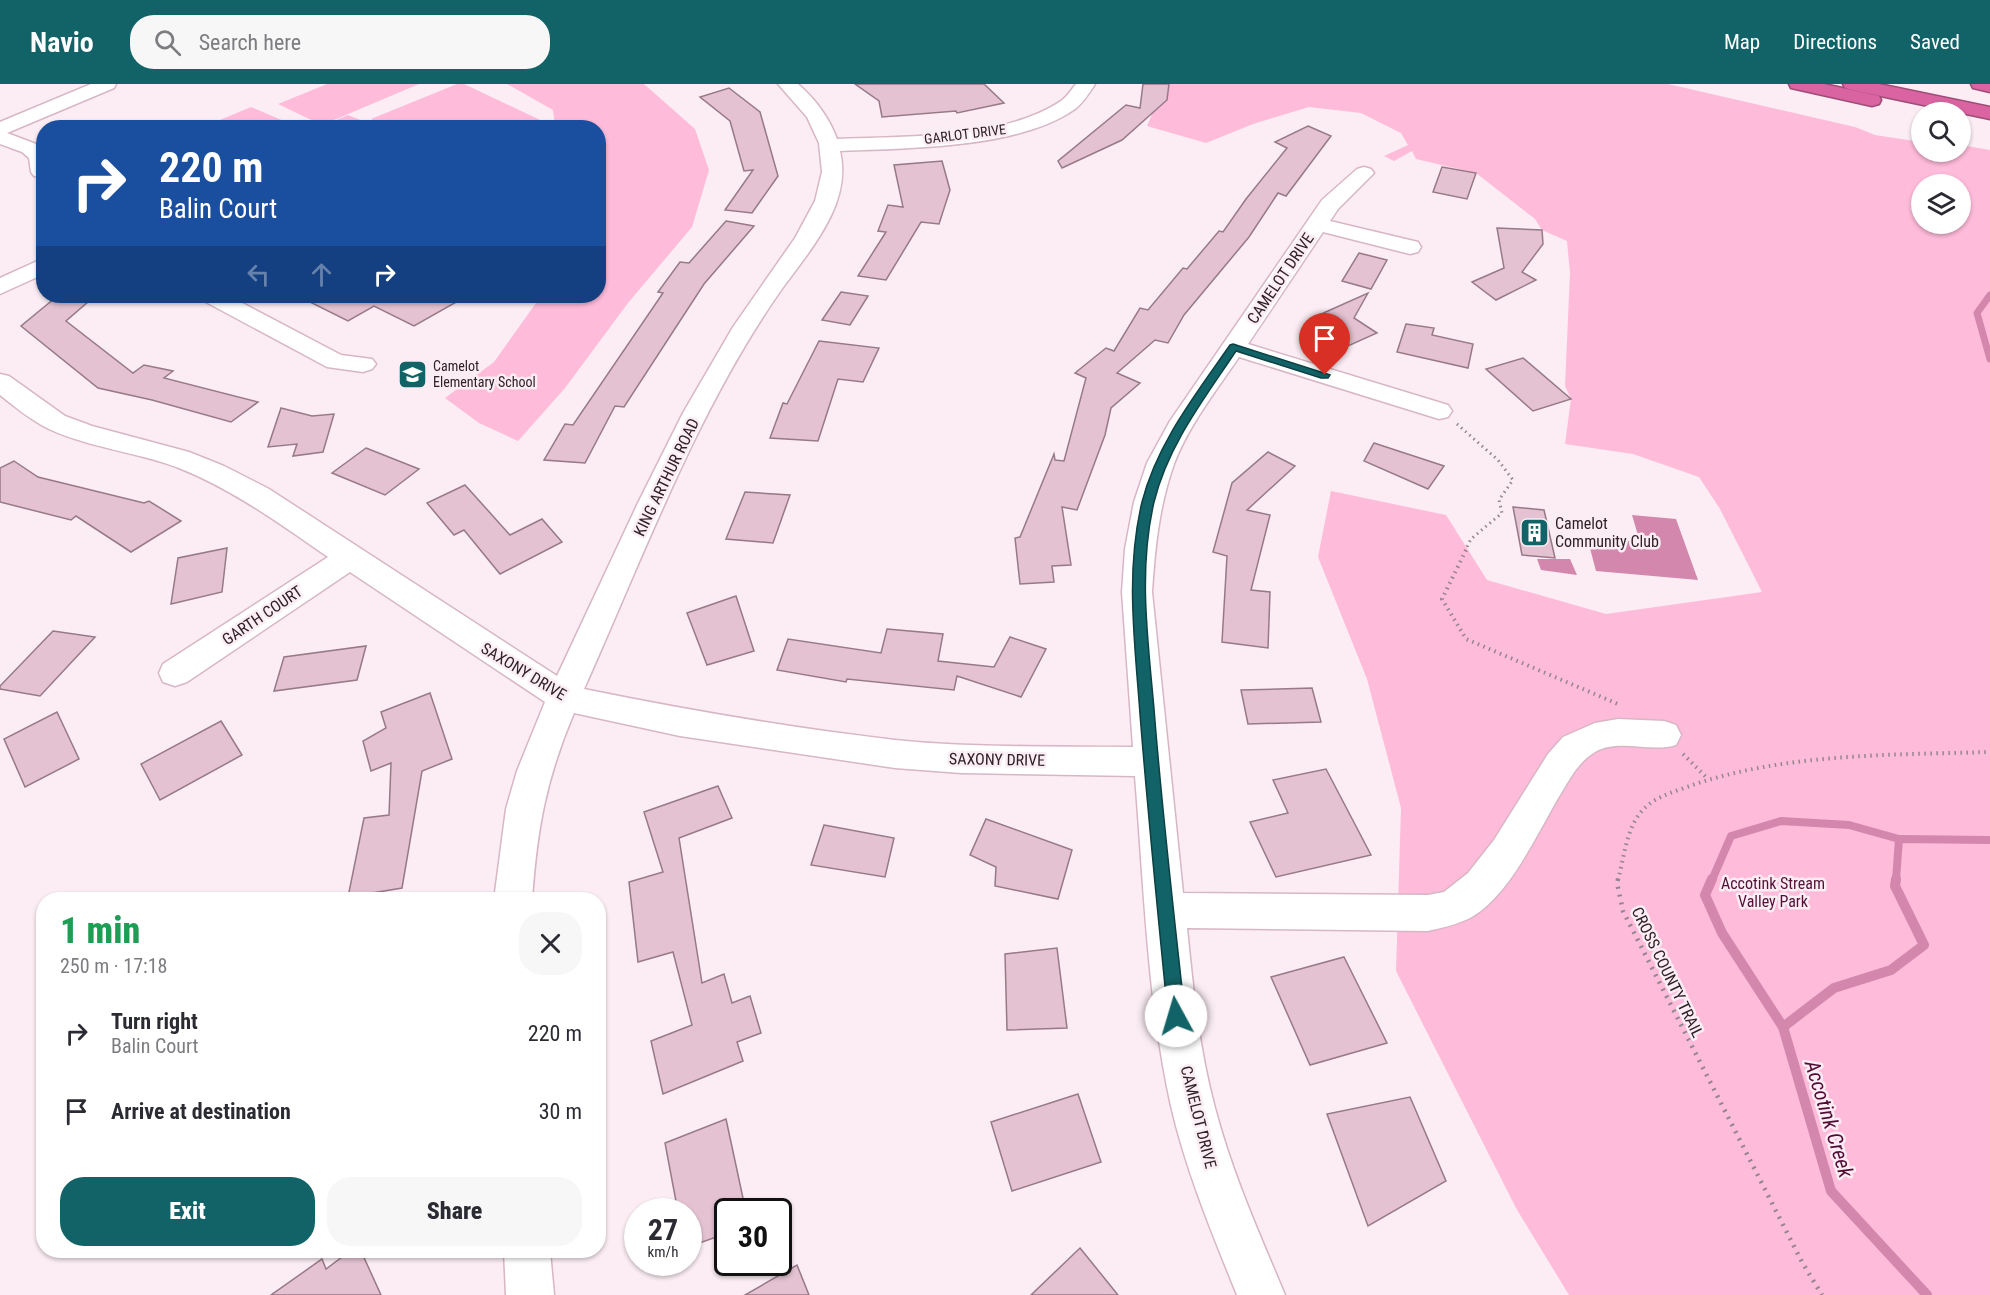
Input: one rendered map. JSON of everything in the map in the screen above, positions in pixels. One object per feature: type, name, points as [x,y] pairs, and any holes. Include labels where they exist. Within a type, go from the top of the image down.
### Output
[{"type":"highway","points":[[1798,84],[1911,109]]},
{"type":"highway","points":[[1852,84],[1990,113]]},
{"type":"highway","points":[[1922,84],[1990,98]]},
{"type":"highway","points":[[1980,84],[1990,86]]},
{"type":"highway","points":[[1971,122],[1990,126]]},
{"type":"street","points":[[0,129],[107,84]]},
{"type":"street","name":"KING ARTHUR ROAD","points":[[514,892],[517,847],[526,797],[541,756],[677,450],[729,354],[764,297],[814,227],[825,206],[832,173],[830,145],[813,110],[787,84]]},
{"type":"street","name":"GARLOT DRIVE","points":[[830,145],[952,137],[1009,129],[1032,123],[1059,111],[1077,97],[1086,84]]},
{"type":"street","points":[[0,136],[29,148],[36,154]]},
{"type":"street","name":"CAMELOT DRIVE","points":[[1261,1295],[1222,1203],[1193,1107],[1176,1016],[1137,592],[1140,549],[1148,502],[1161,463],[1179,427],[1330,205],[1364,173]]},
{"type":"street","points":[[1317,224],[1410,247]]},
{"type":"street","points":[[0,287],[36,269]]},
{"type":"street","points":[[225,303],[336,362],[363,364],[251,303]]},
{"type":"street","points":[[1233,347],[1439,411]]},
{"type":"street","name":"SAXONY DRIVE","points":[[0,382],[38,411],[57,422],[89,434],[166,454],[220,474],[259,496],[490,651],[565,698],[680,722],[896,754],[961,759],[1151,762]]},
{"type":"street","name":"GARTH COURT","points":[[174,674],[350,557]]},
{"type":"street","points":[[1166,910],[1428,914],[1455,906],[1476,891],[1495,868],[1562,762],[1576,746],[1617,732],[1664,735]]},
{"type":"street","points":[[527,1258],[530,1295]]},
{"type":"path","points":[[1468,432],[1498,460],[1513,480],[1499,500],[1502,513],[1471,539],[1443,599],[1466,639],[1566,681]]},
{"type":"path","points":[[1664,735],[1708,779]]},
{"type":"path","name":"CROSS COUNTY TRAIL","points":[[1822,1295],[1802,1262],[1623,911],[1617,883],[1631,829],[1641,812],[1656,798],[1708,779],[1784,763],[1901,755],[1990,753]]},
{"type":"green space","points":[[327,84],[419,84],[334,120],[312,120],[278,104]]},
{"type":"green space","points":[[457,84],[464,84],[540,120],[373,120],[371,119]]},
{"type":"green space","points":[[507,84],[644,84],[695,129],[709,170],[692,227],[628,303],[565,388],[518,441],[479,423],[445,398],[494,362],[536,303],[606,303],[606,120],[554,120],[553,110]]},
{"type":"green space","name":"Accotink Stream Valley Park","points":[[1167,84],[1668,84],[1855,127],[1875,135],[1911,140],[1911,162],[1971,162],[1971,147],[1990,150],[1990,1295],[1569,1295],[1516,1208],[1396,971],[1401,808],[1367,679],[1318,557],[1331,491],[1446,515],[1487,580],[1606,614],[1762,592],[1720,509],[1699,477],[1633,454],[1565,444],[1571,399],[1565,386],[1570,273],[1567,241],[1542,230],[1535,219],[1476,173],[1416,159],[1412,151],[1394,161],[1384,156],[1408,145],[1401,133],[1361,113],[1309,107],[1253,124],[1206,143],[1147,126],[1153,112],[1167,97]]},
{"type":"green space","points":[[251,107],[282,120],[220,120]]},
{"type":"green space","points":[[348,115],[360,120],[336,120]]},
{"type":"shaded area","points":[[1632,515],[1676,519],[1698,580],[1596,571],[1587,537],[1640,542]]},
{"type":"shaded area","points":[[1537,559],[1570,559],[1577,575],[1541,570]]},
{"type":"building","points":[[855,84],[984,84],[1004,103],[957,113],[956,111],[882,117],[879,101]]},
{"type":"building","points":[[1143,84],[1169,84],[1167,100],[1122,140],[1062,168],[1058,161],[1126,105],[1140,108]]},
{"type":"building","points":[[729,88],[760,112],[778,176],[752,213],[725,210],[753,170],[744,171],[730,121],[700,97]]},
{"type":"building","points":[[1308,126],[1331,136],[1286,196],[1278,193],[1249,237],[1184,315],[1168,343],[1155,340],[1117,373],[1140,383],[1111,408],[1105,435],[1077,510],[1062,507],[1071,565],[1052,566],[1054,582],[1020,584],[1015,538],[1020,537],[1054,454],[1055,460],[1064,461],[1086,378],[1075,373],[1106,348],[1114,351],[1140,308],[1148,310],[1183,268],[1187,269],[1219,231],[1223,232],[1287,148],[1275,142]]},
{"type":"building","points":[[942,161],[950,190],[939,224],[921,222],[886,280],[858,276],[886,232],[878,231],[888,205],[903,207],[894,165]]},
{"type":"building","points":[[1442,167],[1476,173],[1467,199],[1433,192]]},
{"type":"building","points":[[726,221],[754,226],[704,284],[624,407],[615,406],[585,463],[544,460],[565,424],[573,425],[663,293],[658,292],[680,262],[689,263]]},
{"type":"building","points":[[1497,228],[1542,230],[1543,244],[1522,272],[1536,280],[1496,300],[1472,282],[1504,268]]},
{"type":"building","points":[[1359,253],[1387,260],[1371,289],[1342,281]]},
{"type":"building","points":[[841,292],[868,296],[850,325],[822,320]]},
{"type":"building","points":[[1368,293],[1354,318],[1377,333],[1348,346],[1310,319]]},
{"type":"building","points":[[49,303],[87,303],[66,321],[133,373],[144,365],[173,371],[164,378],[258,402],[231,422],[98,388],[21,326]]},
{"type":"building","points":[[312,303],[455,303],[414,326],[374,306],[348,321]]},
{"type":"building","points":[[1406,324],[1434,328],[1432,335],[1473,344],[1468,368],[1397,352]]},
{"type":"building","points":[[819,341],[879,348],[863,382],[838,379],[818,441],[770,438],[783,403],[787,404]]},
{"type":"building","points":[[1523,358],[1571,399],[1533,411],[1486,369]]},
{"type":"building","points":[[281,408],[312,416],[334,414],[323,452],[293,456],[297,444],[268,447]]},
{"type":"building","points":[[1374,443],[1444,466],[1428,489],[1364,461]]},
{"type":"building","points":[[366,448],[419,469],[385,495],[332,473]]},
{"type":"building","points":[[1268,452],[1295,466],[1247,510],[1270,515],[1251,590],[1270,592],[1268,648],[1222,642],[1227,556],[1213,552],[1232,483]]},
{"type":"building","points":[[14,461],[38,477],[144,503],[149,501],[181,521],[131,552],[76,516],[71,520],[0,502],[0,468]]},
{"type":"building","points":[[465,485],[510,535],[542,519],[562,542],[500,574],[464,530],[454,535],[427,503]]},
{"type":"building","points":[[745,492],[790,495],[773,543],[726,539]]},
{"type":"building","name":"Camelot Community Club","points":[[1513,507],[1544,510],[1555,558],[1522,555]]},
{"type":"building","points":[[227,548],[222,592],[171,604],[178,558]]},
{"type":"building","points":[[736,596],[754,651],[707,665],[687,613]]},
{"type":"building","points":[[887,629],[943,634],[938,661],[994,667],[1010,637],[1046,649],[1021,697],[957,676],[954,690],[847,679],[846,682],[777,670],[788,639],[881,653]]},
{"type":"building","points":[[53,631],[95,637],[40,696],[0,689],[0,686]]},
{"type":"building","points":[[366,646],[357,680],[274,691],[284,657]]},
{"type":"building","points":[[1312,688],[1321,722],[1248,724],[1241,690]]},
{"type":"building","points":[[430,693],[452,759],[422,771],[402,888],[378,892],[349,892],[364,818],[389,815],[391,763],[371,771],[363,741],[386,728],[381,712]]},
{"type":"building","points":[[57,712],[79,759],[25,787],[4,739]]},
{"type":"building","points":[[221,721],[242,755],[160,800],[141,764]]},
{"type":"building","points":[[1326,769],[1371,855],[1276,877],[1250,822],[1288,813],[1273,780]]},
{"type":"building","points":[[718,786],[732,818],[679,838],[702,983],[724,974],[732,1003],[750,996],[761,1033],[737,1042],[743,1061],[663,1094],[651,1041],[692,1025],[673,952],[638,962],[629,882],[663,872],[644,812]]},
{"type":"building","points":[[986,819],[1072,850],[1058,899],[995,886],[996,867],[970,855]]},
{"type":"building","points":[[824,825],[894,838],[885,877],[811,865]]},
{"type":"building","points":[[1057,948],[1067,1028],[1007,1030],[1005,954]]},
{"type":"building","points":[[1344,957],[1387,1043],[1310,1065],[1271,977]]},
{"type":"building","points":[[1078,1094],[1101,1162],[1012,1191],[991,1122]]},
{"type":"building","points":[[1410,1097],[1446,1181],[1368,1226],[1327,1114]]},
{"type":"building","points":[[726,1119],[743,1198],[714,1198],[714,1238],[702,1242],[702,1198],[675,1198],[665,1143]]},
{"type":"building","points":[[1080,1248],[1118,1295],[1031,1295]]},
{"type":"building","points":[[341,1258],[364,1258],[381,1295],[271,1295],[322,1259],[326,1269]]},
{"type":"building","points":[[797,1265],[809,1295],[745,1295],[778,1276],[792,1276],[792,1268]]},
{"type":"waterway","name":"Accotink Creek","points":[[1990,295],[1977,313],[1990,359]]},
{"type":"waterway","name":"Accotink Creek","points":[[1712,880],[1731,836],[1781,821],[1849,825],[1899,839]]},
{"type":"waterway","name":"Accotink Creek","points":[[1896,880],[1899,839]]},
{"type":"waterway","name":"Accotink Creek","points":[[1899,839],[1990,840]]},
{"type":"waterway","name":"Accotink Creek","points":[[1712,879],[1705,895],[1722,933],[1783,1027]]},
{"type":"waterway","name":"Accotink Creek","points":[[1783,1027],[1834,988],[1891,970],[1924,945],[1895,886],[1896,879]]},
{"type":"waterway","name":"Accotink Creek","points":[[1783,1027],[1831,1191],[1927,1295]]},
{"type":"place","name":"Camelot Elementary School","points":[[412,374]]},
{"type":"place","name":"Camelot Community Club","points":[[1534,532]]},
{"type":"route","points":[[1176,1016],[1137,592],[1140,549],[1148,502],[1161,463],[1179,427],[1233,347],[1325,375]]}]
